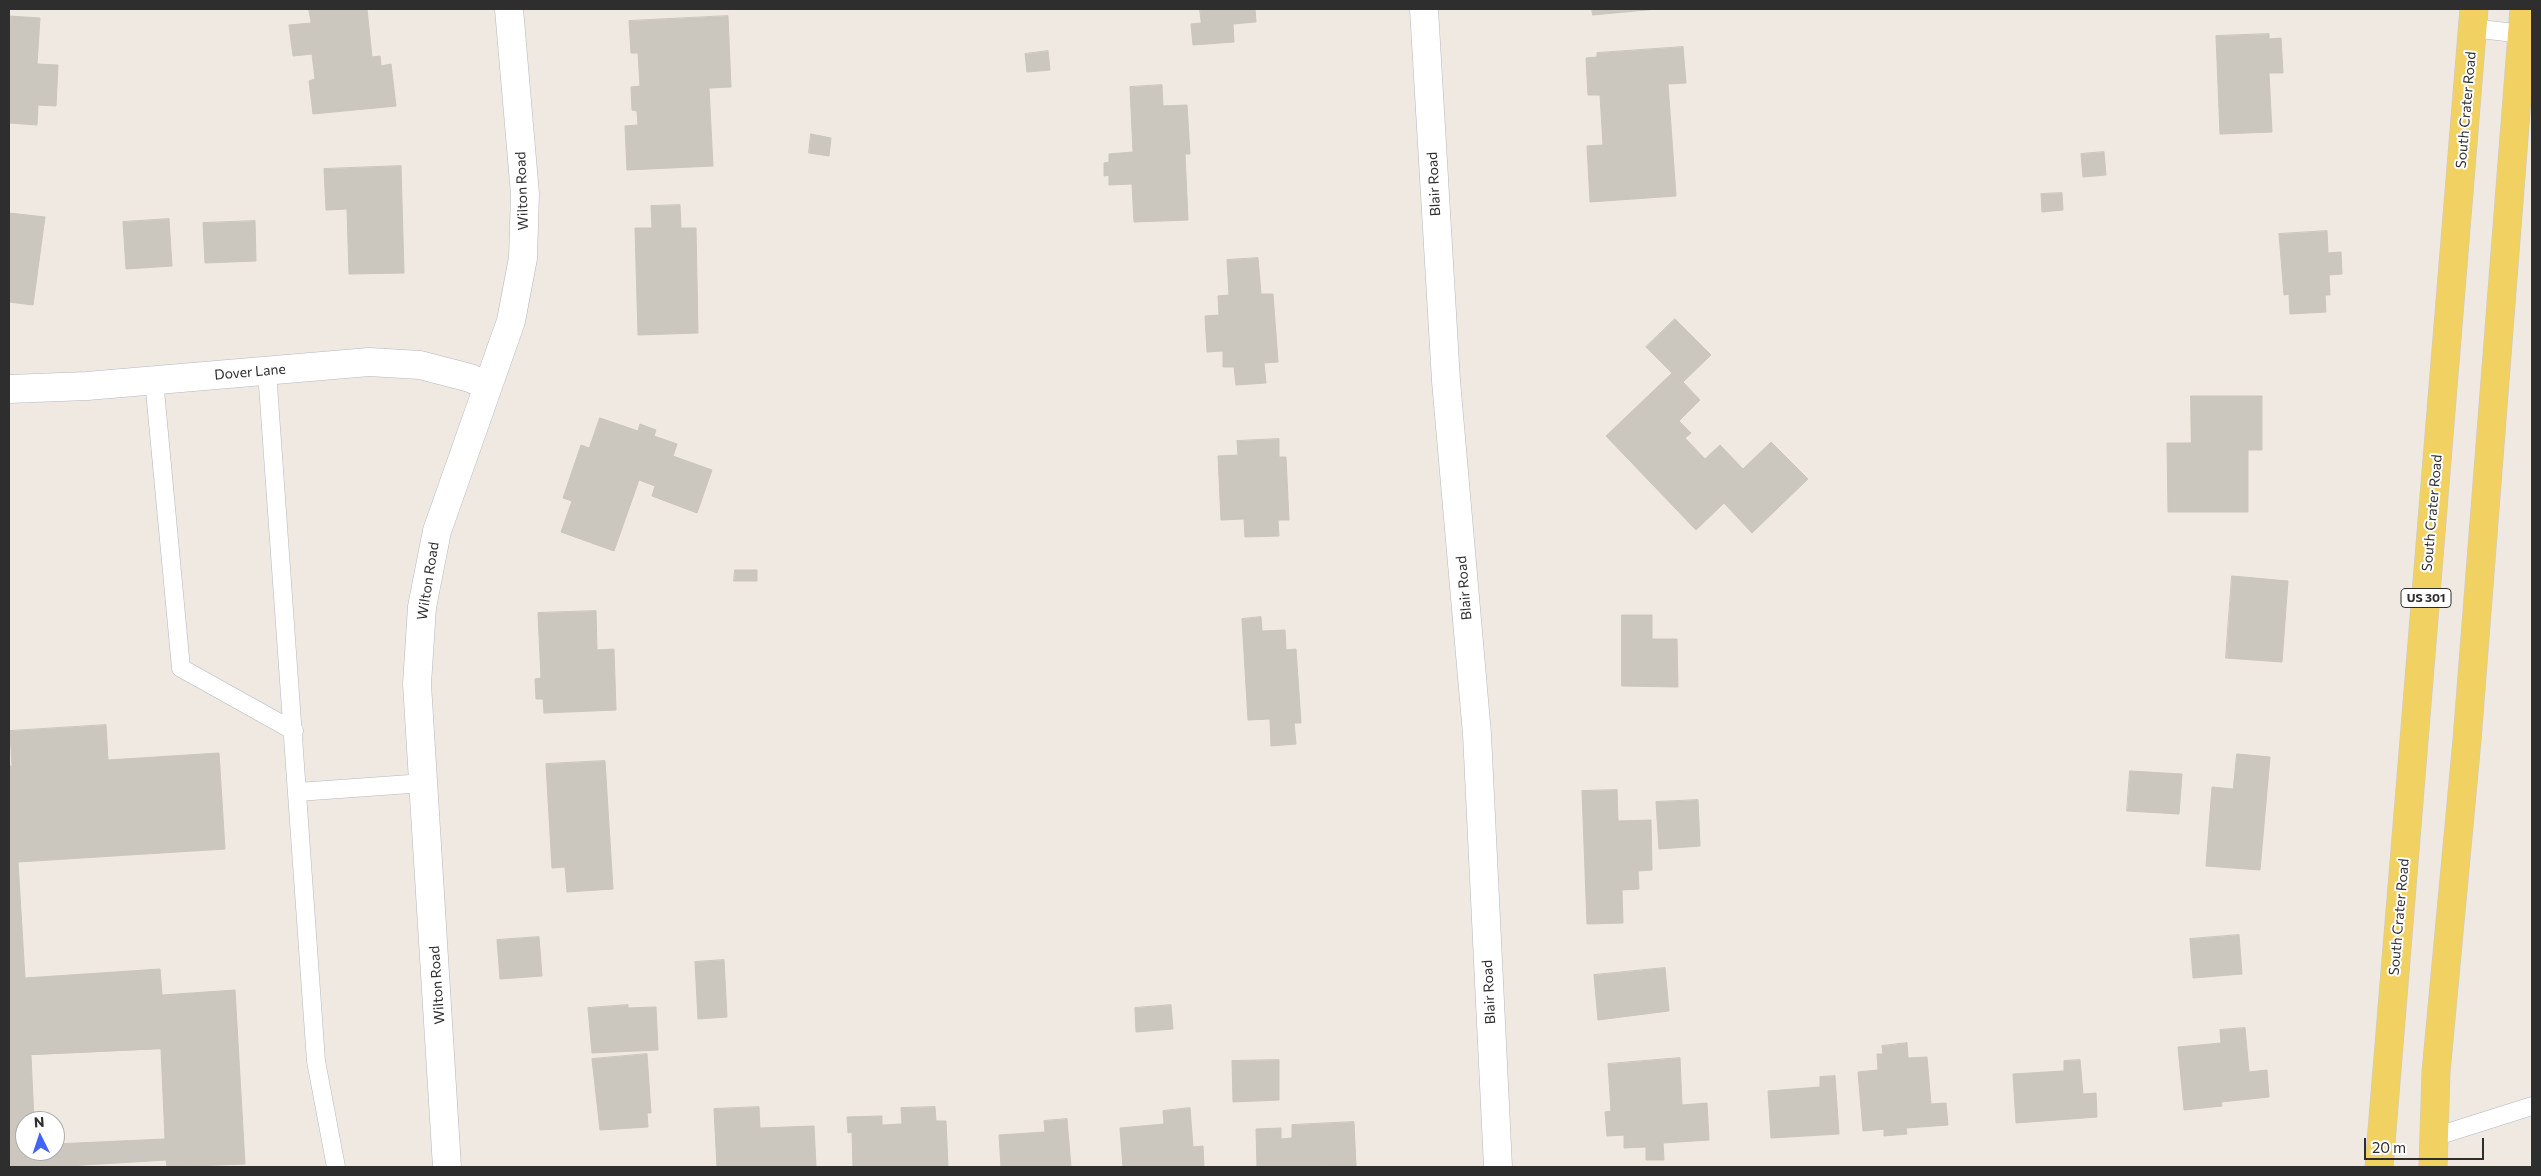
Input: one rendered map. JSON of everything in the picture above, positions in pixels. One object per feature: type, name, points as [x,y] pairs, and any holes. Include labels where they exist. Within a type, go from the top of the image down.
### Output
[{"type":"main road","name":"South Crater Road","points":[[2379,1167],[2473,18]]},
{"type":"main road","points":[[2433,1167],[2436,1072],[2467,740],[2526,26]]},
{"type":"street","name":"Wilton Road","points":[[448,1167],[417,684],[422,607],[437,531],[511,321],[523,258],[526,194],[509,9]]},
{"type":"street","name":"Blair Road","points":[[1424,9],[1446,381],[1477,734],[1498,1167]]},
{"type":"street","name":"Dover Lane","points":[[9,389],[154,380],[369,362],[420,365],[470,378],[488,386]]},
{"type":"lane","points":[[2473,18],[2526,26]]},
{"type":"lane","points":[[267,370],[316,1062],[336,1167]]},
{"type":"lane","points":[[154,380],[181,668],[294,731]]},
{"type":"lane","points":[[298,792],[424,783]]},
{"type":"lane","points":[[2434,1137],[2532,1106]]},
{"type":"building","points":[[309,9],[367,9],[372,57],[380,56],[381,66],[391,64],[396,106],[313,114],[309,81],[315,79],[312,54],[293,56],[289,25],[311,23]]},
{"type":"building","points":[[1200,9],[1255,9],[1256,22],[1233,24],[1234,42],[1193,45],[1191,24],[1201,23]]},
{"type":"building","points":[[1592,9],[1657,9],[1593,15]]},
{"type":"building","points":[[9,16],[40,18],[37,64],[58,65],[56,106],[38,105],[37,125],[9,123]]},
{"type":"building","points":[[728,16],[731,87],[709,88],[713,166],[627,170],[625,126],[638,125],[637,111],[632,110],[631,87],[640,86],[638,53],[631,53],[629,21]]},
{"type":"building","points":[[2269,34],[2269,39],[2281,38],[2283,73],[2269,73],[2272,132],[2220,134],[2216,36]]},
{"type":"building","points":[[1683,47],[1686,83],[1668,84],[1676,196],[1590,202],[1587,146],[1603,145],[1600,95],[1588,95],[1586,58],[1597,57],[1597,53]]},
{"type":"building","points":[[1048,51],[1050,70],[1027,72],[1025,54]]},
{"type":"building","points":[[1162,85],[1163,106],[1187,105],[1190,154],[1185,154],[1188,220],[1134,222],[1132,184],[1109,185],[1109,175],[1104,176],[1104,163],[1109,162],[1109,154],[1133,152],[1130,87]]},
{"type":"building","points":[[811,134],[831,138],[829,156],[809,153]]},
{"type":"building","points":[[2104,152],[2106,175],[2083,177],[2081,154]]},
{"type":"building","points":[[401,166],[404,273],[349,274],[347,209],[326,210],[324,169]]},
{"type":"building","points":[[2062,193],[2063,210],[2042,212],[2041,194]]},
{"type":"building","points":[[680,205],[681,228],[696,228],[698,333],[638,335],[635,228],[652,228],[651,206]]},
{"type":"building","points":[[9,213],[45,217],[33,305],[9,302]]},
{"type":"building","points":[[169,219],[172,266],[126,269],[123,222]]},
{"type":"building","points":[[255,221],[256,261],[205,263],[203,223]]},
{"type":"building","points":[[2327,231],[2328,253],[2341,252],[2342,274],[2329,275],[2330,295],[2325,295],[2326,312],[2290,314],[2289,294],[2284,295],[2279,234]]},
{"type":"building","points":[[1258,258],[1261,294],[1273,294],[1278,362],[1264,363],[1266,383],[1236,385],[1234,367],[1223,367],[1223,351],[1207,352],[1205,316],[1219,315],[1218,296],[1229,295],[1227,260]]},
{"type":"building","points":[[1675,319],[1711,355],[1683,382],[1700,400],[1679,421],[1691,433],[1685,438],[1705,459],[1720,445],[1743,469],[1771,442],[1808,479],[1752,533],[1724,503],[1696,530],[1606,436],[1672,373],[1646,347]]},
{"type":"building","points":[[2191,396],[2262,396],[2262,450],[2248,450],[2248,512],[2168,512],[2167,443],[2191,443]]},
{"type":"building","points":[[600,418],[638,431],[640,424],[656,430],[654,436],[677,444],[673,456],[712,470],[697,513],[652,496],[655,486],[639,480],[614,551],[561,532],[572,501],[563,498],[581,445],[589,448]]},
{"type":"building","points":[[1279,439],[1279,457],[1286,457],[1289,520],[1278,520],[1279,536],[1245,537],[1244,519],[1221,520],[1218,456],[1238,455],[1237,441]]},
{"type":"building","points":[[735,570],[757,570],[757,581],[734,581]]},
{"type":"building","points":[[2232,576],[2288,581],[2282,662],[2226,658]]},
{"type":"building","points":[[596,611],[597,650],[614,649],[616,710],[544,713],[543,699],[536,699],[535,679],[541,678],[538,613]]},
{"type":"building","points":[[1622,615],[1652,615],[1652,639],[1677,639],[1678,687],[1622,686]]},
{"type":"building","points":[[1261,617],[1262,631],[1285,630],[1286,650],[1296,649],[1301,723],[1294,723],[1296,744],[1271,746],[1270,719],[1248,720],[1242,619]]},
{"type":"building","points":[[106,725],[108,760],[219,753],[225,849],[18,862],[25,978],[160,969],[162,995],[235,990],[245,1164],[167,1167],[166,1160],[51,1167],[9,1167],[9,766],[12,766],[10,731]],"holes":[[[161,1049],[165,1139],[65,1144],[65,1161],[15,1161],[15,1111],[34,1111],[31,1055]]]},
{"type":"building","points":[[2237,754],[2270,757],[2260,870],[2206,866],[2212,787],[2233,789]]},
{"type":"building","points":[[605,761],[613,889],[567,892],[565,867],[552,868],[546,764]]},
{"type":"building","points":[[2130,771],[2182,774],[2179,814],[2127,811]]},
{"type":"building","points":[[1617,790],[1618,821],[1651,820],[1652,870],[1638,871],[1639,889],[1622,890],[1623,923],[1587,924],[1582,791]]},
{"type":"building","points":[[1698,800],[1700,846],[1659,849],[1656,802]]},
{"type":"building","points":[[2239,935],[2242,974],[2193,978],[2190,939]]},
{"type":"building","points":[[539,937],[542,976],[500,979],[497,940]]},
{"type":"building","points":[[724,960],[727,1017],[698,1019],[695,962]]},
{"type":"building","points":[[1665,968],[1669,1011],[1598,1020],[1594,975]]},
{"type":"building","points":[[628,1005],[628,1008],[656,1007],[658,1050],[592,1053],[588,1008]]},
{"type":"building","points":[[1171,1005],[1173,1029],[1136,1032],[1135,1008]]},
{"type":"building","points":[[2245,1028],[2249,1072],[2267,1070],[2269,1097],[2221,1102],[2222,1106],[2184,1110],[2178,1047],[2221,1043],[2220,1030]]},
{"type":"building","points":[[1907,1043],[1908,1058],[1927,1057],[1931,1104],[1946,1103],[1948,1125],[1906,1128],[1907,1134],[1884,1136],[1884,1129],[1863,1131],[1858,1072],[1878,1070],[1877,1054],[1883,1054],[1882,1046]]},
{"type":"building","points":[[647,1054],[651,1113],[647,1113],[648,1127],[600,1130],[592,1059]]},
{"type":"building","points":[[1680,1058],[1682,1105],[1707,1103],[1709,1140],[1663,1143],[1664,1160],[1646,1160],[1646,1147],[1624,1148],[1624,1135],[1607,1136],[1605,1112],[1611,1111],[1608,1064]]},
{"type":"building","points":[[1279,1060],[1279,1100],[1233,1102],[1232,1061]]},
{"type":"building","points":[[2080,1060],[2083,1094],[2096,1093],[2097,1117],[2016,1123],[2013,1074],[2064,1071],[2064,1061]]},
{"type":"building","points":[[1835,1076],[1839,1134],[1771,1138],[1768,1091],[1820,1087],[1820,1077]]},
{"type":"building","points":[[759,1107],[760,1128],[814,1126],[816,1167],[717,1167],[714,1109]]},
{"type":"building","points":[[935,1107],[936,1121],[946,1121],[948,1167],[853,1167],[852,1132],[848,1133],[847,1117],[882,1116],[882,1125],[902,1124],[901,1108]]},
{"type":"building","points":[[1190,1108],[1193,1147],[1203,1146],[1204,1167],[1123,1167],[1120,1128],[1164,1124],[1163,1111]]},
{"type":"building","points":[[1067,1119],[1071,1167],[1001,1167],[999,1135],[1045,1132],[1044,1121]]},
{"type":"building","points":[[1354,1122],[1356,1166],[1257,1167],[1256,1129],[1281,1128],[1281,1139],[1292,1138],[1292,1125]]}]
